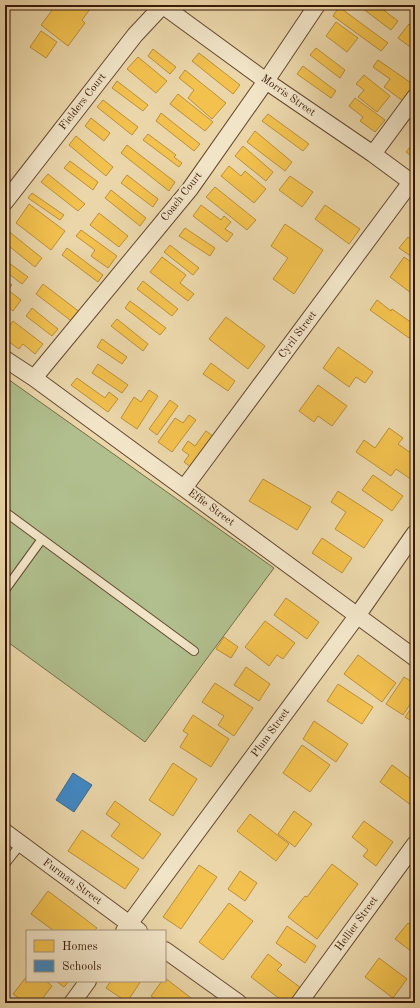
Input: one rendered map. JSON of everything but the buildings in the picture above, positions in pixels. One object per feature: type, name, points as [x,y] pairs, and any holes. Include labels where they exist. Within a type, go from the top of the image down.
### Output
[{"type":"street","name":"Morris Street","points":[[163,5],[266,81],[373,154],[413,184]]},
{"type":"street","name":"Fielders Court","points":[[5,202],[135,35],[163,5]]},
{"type":"street","name":"Coach Court","points":[[34,378],[190,189],[317,5]]},
{"type":"street","points":[[373,154],[415,97]]},
{"type":"street","name":"Cyril Street","points":[[184,488],[413,184]]},
{"type":"street","name":"Effie Street","points":[[5,359],[34,378],[415,658]]},
{"type":"street","name":"Plum Street","points":[[131,929],[357,616],[415,533]]},
{"type":"street","name":"Furman Street","points":[[5,832],[131,929]]},
{"type":"street","name":"Hellier Street","points":[[299,1003],[415,844]]},
{"type":"street","points":[[166,951],[239,1003]]},
{"type":"street","points":[[72,1003],[87,982]]},
{"type":"lane","points":[[5,512],[194,651]]},
{"type":"lane","points":[[5,590],[42,539]]},
{"type":"lane","points":[[5,864],[21,844]]},
{"type":"green space","points":[[5,377],[274,568],[145,742],[5,640]]}]
